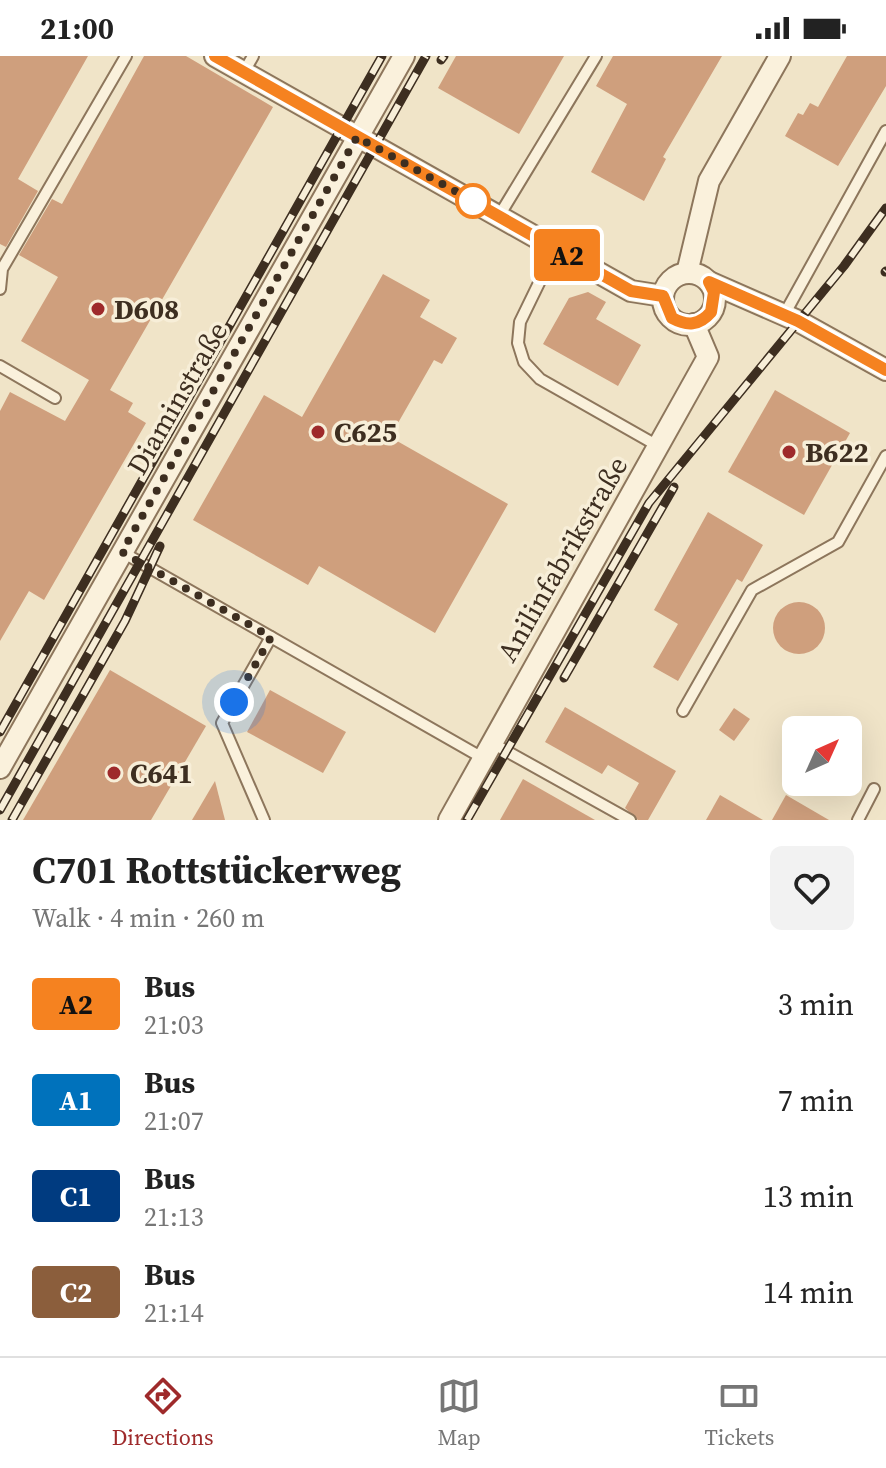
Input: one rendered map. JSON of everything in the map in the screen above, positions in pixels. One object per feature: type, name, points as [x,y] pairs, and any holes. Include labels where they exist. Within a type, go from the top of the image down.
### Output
[{"type":"street","points":[[215,56],[248,64],[357,137],[631,291],[663,296]]},
{"type":"street","name":"Diaminstraße","points":[[0,768],[404,56]]},
{"type":"street","points":[[687,273],[709,181],[780,56]]},
{"type":"street","points":[[709,282],[714,292],[711,312],[694,324],[672,318],[663,296],[667,285],[687,273],[699,275],[784,315],[886,370]]},
{"type":"street","name":"Anilinfabrikstraße","points":[[449,820],[708,357],[694,324]]},
{"type":"lane","points":[[0,289],[2,269],[126,56]]},
{"type":"lane","points":[[499,216],[596,56]]},
{"type":"lane","points":[[784,315],[886,131]]},
{"type":"lane","points":[[556,248],[520,322],[518,343],[524,362],[540,379],[658,446]]},
{"type":"lane","points":[[0,366],[55,398]]},
{"type":"lane","points":[[683,711],[752,590],[838,542],[886,456]]},
{"type":"lane","points":[[122,552],[271,637],[630,820]]},
{"type":"lane","points":[[264,820],[222,723],[271,637]]},
{"type":"lane","points":[[858,820],[874,789]]},
{"type":"building","points":[[0,56],[88,56],[18,179],[38,191],[6,247],[0,244]]},
{"type":"building","name":"D608","points":[[144,56],[186,56],[273,107],[110,390],[133,403],[128,412],[146,423],[44,600],[29,591],[0,641],[0,411],[10,392],[65,421],[89,380],[21,341],[58,277],[19,255],[52,199],[62,204]]},
{"type":"building","points":[[456,56],[564,56],[519,134],[438,88]]},
{"type":"building","points":[[613,56],[722,56],[663,157],[666,159],[644,201],[591,172],[627,104],[596,86]]},
{"type":"building","points":[[847,56],[886,56],[886,86],[838,166],[785,136],[798,113],[803,115],[810,103],[818,107]]},
{"type":"building","name":"C625","points":[[383,274],[430,300],[420,317],[457,338],[442,364],[434,360],[390,437],[508,504],[435,633],[319,566],[308,585],[193,520],[264,395],[302,417]]},
{"type":"building","points":[[588,292],[606,302],[596,319],[641,345],[618,386],[543,344],[569,298]]},
{"type":"building","name":"B622","points":[[775,390],[850,433],[804,515],[728,472]]},
{"type":"building","points":[[708,512],[763,545],[742,582],[737,579],[678,681],[653,667],[678,624],[654,610]]},
{"type":"building","points":[[799,602],[817,610],[825,628],[817,646],[799,654],[781,646],[773,628],[781,610]]},
{"type":"building","name":"C641","points":[[110,670],[206,726],[151,820],[23,820]]},
{"type":"building","points":[[270,690],[346,732],[323,773],[247,732]]},
{"type":"building","points":[[565,707],[676,771],[648,820],[638,820],[625,808],[639,783],[608,765],[602,774],[545,742]]},
{"type":"building","points":[[734,708],[750,719],[734,741],[719,730]]},
{"type":"building","points":[[523,779],[595,820],[500,820]]},
{"type":"building","points":[[215,781],[225,820],[192,820]]},
{"type":"building","points":[[720,795],[763,820],[706,820]]},
{"type":"building","points":[[788,796],[829,820],[772,820]]},
{"type":"railway","points":[[0,732],[382,56]]},
{"type":"railway","points":[[0,810],[426,56]]},
{"type":"railway","points":[[441,60],[444,56]]},
{"type":"railway","points":[[467,820],[649,503],[844,266],[886,208]]},
{"type":"railway","points":[[564,678],[674,487]]},
{"type":"railway","points":[[12,820],[125,621],[160,546]]},
{"type":"bus line","name":"A2","points":[[215,56],[631,291],[663,296],[665,308],[672,318],[682,323],[694,324],[704,320],[711,312],[715,302],[709,282],[798,321],[886,370]]},
{"type":"place","name":"D608","points":[[98,309]]},
{"type":"place","name":"C625","points":[[318,432]]},
{"type":"place","name":"B622","points":[[789,452]]},
{"type":"place","name":"C641","points":[[114,773]]},
{"type":"route","points":[[234,702],[271,637],[122,552],[357,137],[473,201]]}]
